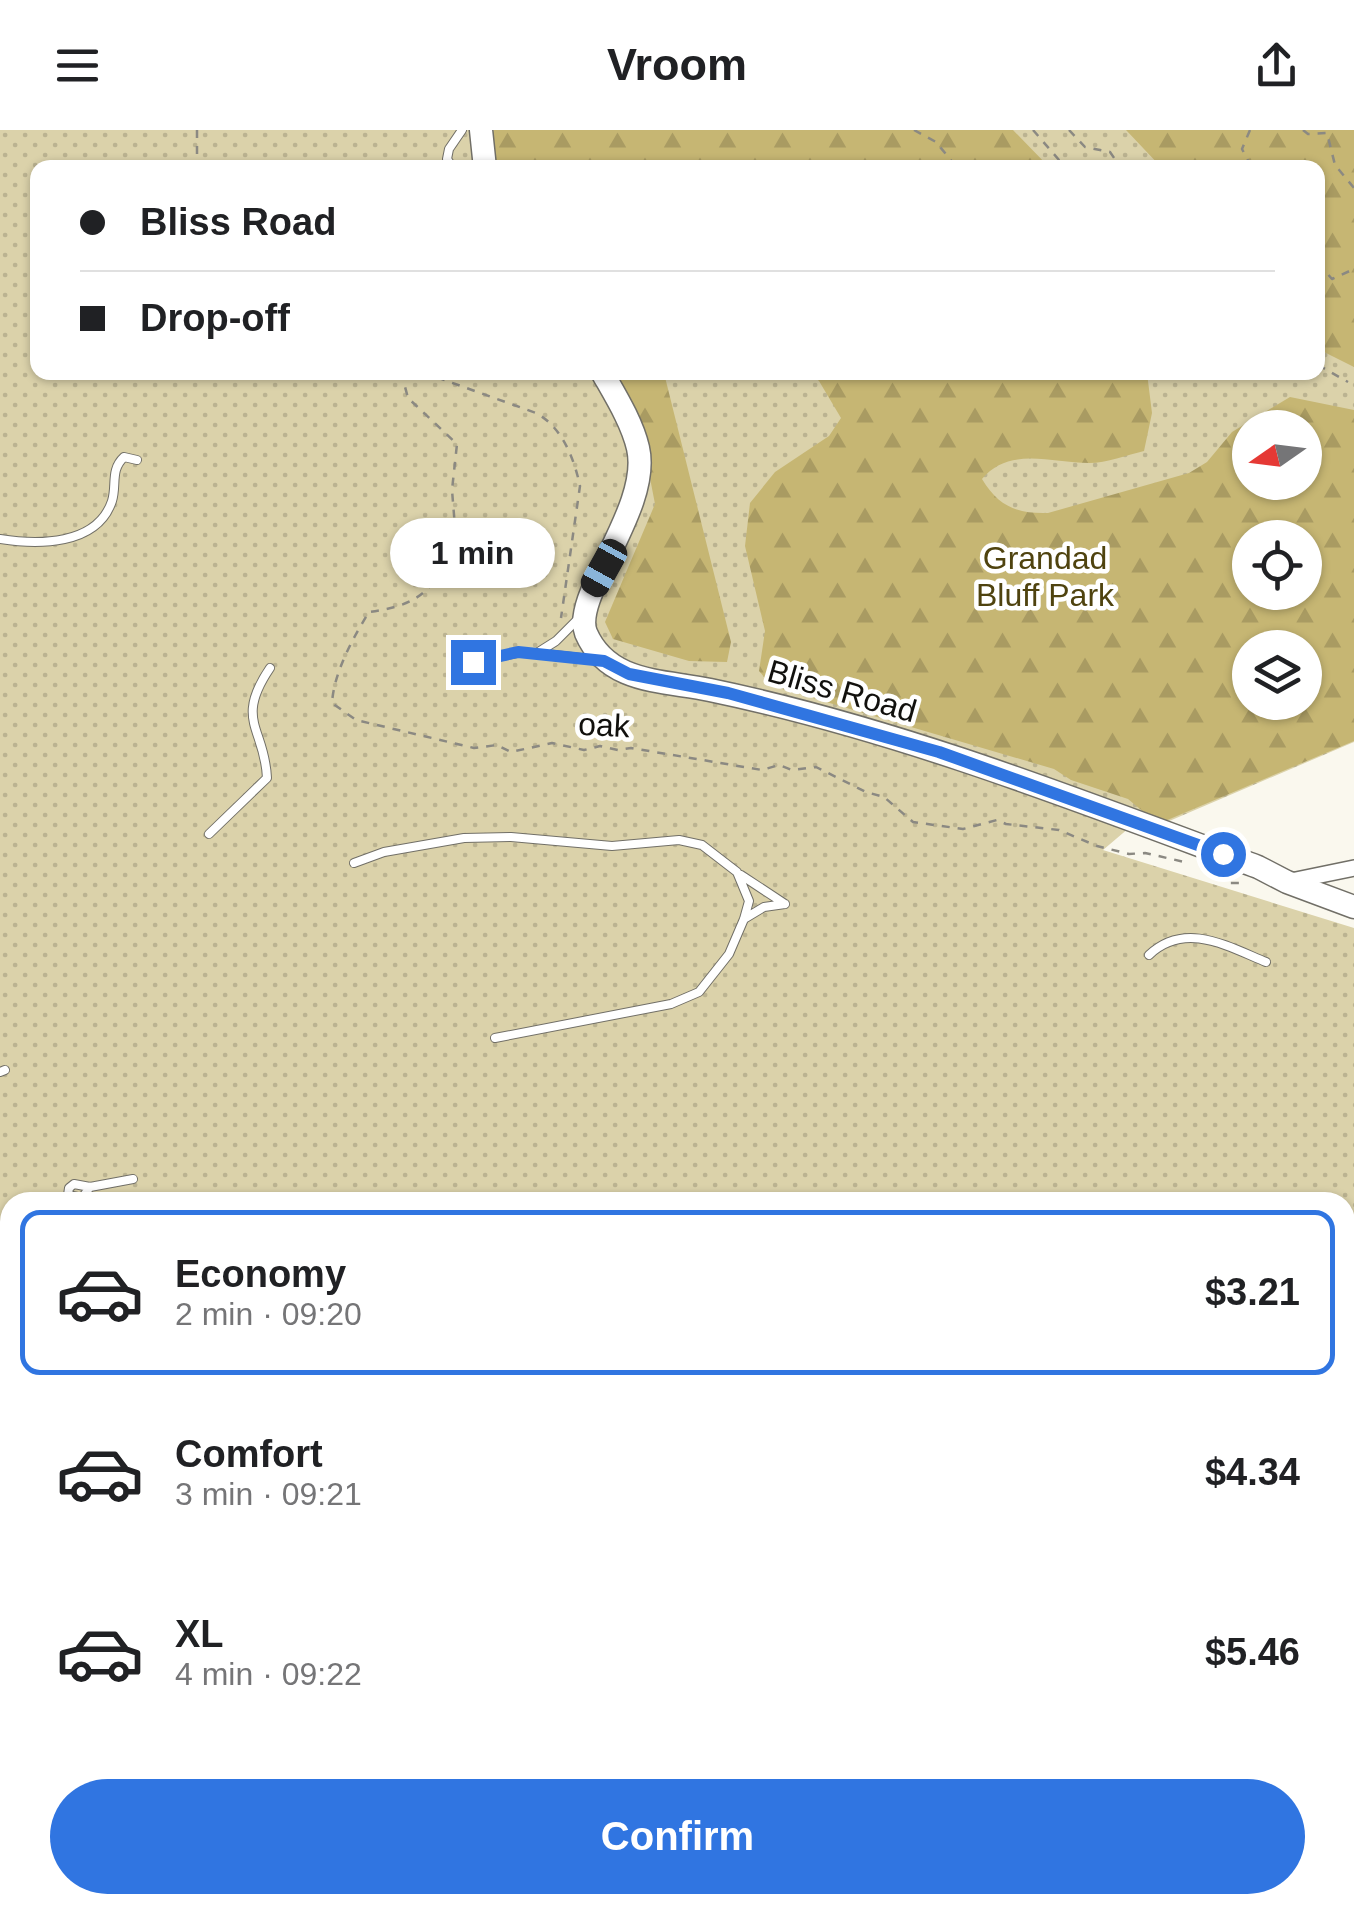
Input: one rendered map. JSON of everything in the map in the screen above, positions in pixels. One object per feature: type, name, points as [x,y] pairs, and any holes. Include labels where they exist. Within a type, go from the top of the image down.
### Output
[{"type":"street","points":[[481,130],[484,160]]},
{"type":"street","points":[[604,661],[583,625],[584,611],[627,520],[638,473],[638,448],[606,380]]},
{"type":"street","name":"Bliss Road","points":[[604,661],[629,674],[728,693],[939,752],[1258,867],[1354,907]]},
{"type":"street","points":[[1287,882],[1354,868]]},
{"type":"lane","points":[[448,160],[449,149],[462,130]]},
{"type":"lane","points":[[0,538],[48,542],[87,530],[98,523],[112,503],[118,462],[124,457],[137,460]]},
{"type":"lane","points":[[537,653],[558,639],[584,611]]},
{"type":"lane","points":[[473,662],[518,652],[604,661]]},
{"type":"lane","points":[[209,834],[267,778],[251,707],[270,668]]},
{"type":"lane","points":[[354,863],[384,852],[464,838],[612,846],[679,840],[702,845],[785,904],[764,907],[744,919]]},
{"type":"lane","points":[[495,1038],[687,999],[699,992],[729,954],[744,919],[749,902],[737,872]]},
{"type":"lane","points":[[1149,955],[1159,946],[1184,937],[1220,944],[1266,962]]},
{"type":"lane","points":[[90,1187],[133,1179]]},
{"type":"path","points":[[197,130],[197,160]]},
{"type":"path","points":[[914,130],[936,142],[951,160]]},
{"type":"path","points":[[1033,130],[1059,160]]},
{"type":"path","points":[[1069,130],[1084,147],[1110,152],[1116,160]]},
{"type":"path","points":[[1248,160],[1242,149],[1250,130]]},
{"type":"path","points":[[1304,130],[1308,134],[1328,134],[1335,165],[1354,188]]},
{"type":"path","points":[[1325,271],[1332,279],[1354,269]]},
{"type":"path","points":[[1325,369],[1348,382]]},
{"type":"path","name":"oak","points":[[403,380],[408,398],[456,444],[452,490],[457,552],[426,594],[390,609],[370,612],[360,627],[335,682],[332,703],[356,720],[474,748],[497,745],[511,752],[552,744],[584,750],[600,746],[762,770],[780,765],[792,770],[816,767],[866,792],[884,796],[913,822],[963,828],[996,820],[1059,830],[1128,854],[1145,853],[1198,866]]},
{"type":"path","points":[[444,380],[551,422],[576,468],[580,486],[558,639]]},
{"type":"path","points":[[1208,866],[1238,886],[1258,867]]},
{"type":"green space","name":"Grandad Bluff Park","points":[[0,130],[1354,130],[1354,742],[1153,828],[1136,822],[1103,850],[1354,928],[1354,1192],[0,1192]]},
{"type":"green space","points":[[494,130],[1013,130],[1042,160],[496,160]]},
{"type":"green space","points":[[1126,130],[1354,130],[1354,367],[1325,352],[1325,160],[1154,160]]},
{"type":"green space","points":[[614,380],[666,380],[731,642],[727,662],[689,661],[613,639],[605,622],[655,504],[637,411]]},
{"type":"green space","name":"Grandad Bluff Park","points":[[818,380],[1148,380],[1152,413],[1144,451],[1096,463],[1018,459],[993,469],[982,479],[1002,502],[1018,510],[1048,513],[1189,473],[1207,462],[1232,432],[1232,500],[1322,500],[1322,410],[1268,410],[1290,397],[1354,410],[1354,741],[1158,824],[1128,799],[1071,780],[1054,769],[772,686],[759,671],[765,631],[745,546],[750,503],[775,472],[829,436],[841,418]]},
{"type":"route","points":[[473,662],[518,652],[604,661],[629,674],[728,693],[939,752],[1223,854]]}]
